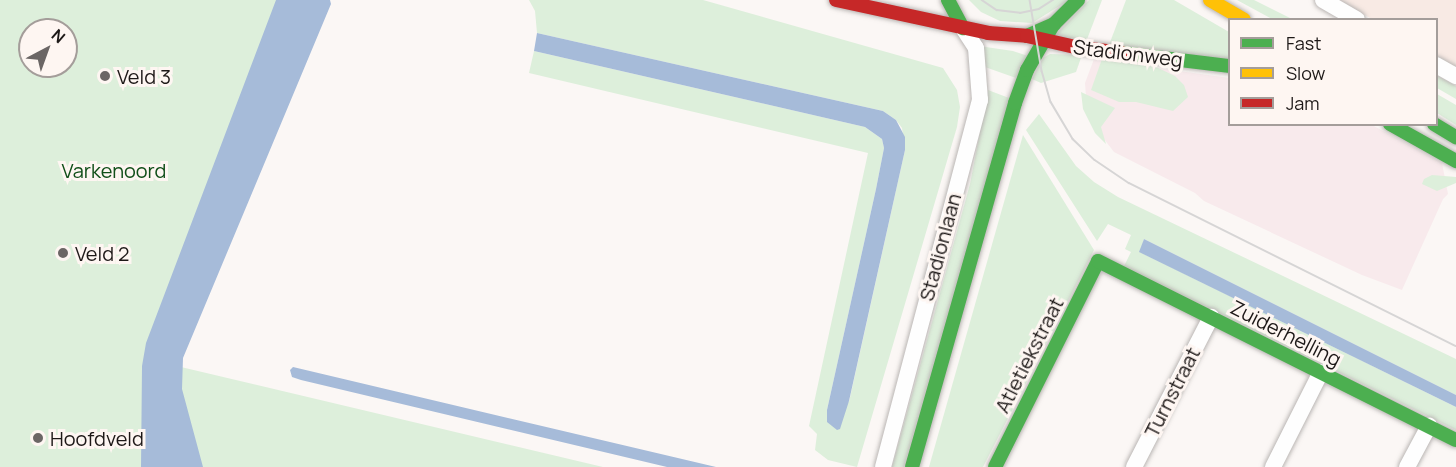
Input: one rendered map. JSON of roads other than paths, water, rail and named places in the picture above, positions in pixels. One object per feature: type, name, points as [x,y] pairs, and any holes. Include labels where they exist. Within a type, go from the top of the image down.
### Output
[{"type":"street","name":"Stadionweg","points":[[836,0],[963,28],[1027,36],[1048,42],[1228,66]]},
{"type":"street","points":[[948,0],[963,28]]},
{"type":"street","name":"Stadionweg","points":[[1027,36],[1054,24],[1078,0]]},
{"type":"street","points":[[1210,0],[1241,18]]},
{"type":"street","points":[[1323,0],[1354,18]]},
{"type":"street","name":"Stadionlaan","points":[[912,467],[1007,128],[1033,58],[1045,47],[1054,24]]},
{"type":"street","name":"Stadionlaan","points":[[883,467],[980,100],[976,48],[963,28]]},
{"type":"street","points":[[1438,66],[1456,76]]},
{"type":"street","points":[[1394,126],[1456,161]]},
{"type":"street","points":[[1437,126],[1456,137]]},
{"type":"street","name":"Zuiderhelling","points":[[1098,261],[1456,440]]},
{"type":"street","name":"Atletiekstraat","points":[[995,467],[1098,261]]},
{"type":"street","name":"Turnstraat","points":[[1134,467],[1211,317]]},
{"type":"street","points":[[1273,467],[1321,372]]},
{"type":"street","points":[[1407,467],[1429,426]]},
{"type":"water","points":[[276,0],[330,0],[331,4],[183,358],[182,389],[203,467],[141,467],[142,366],[146,343]]},
{"type":"water","points":[[537,33],[883,111],[896,120],[905,137],[905,150],[849,401],[840,429],[837,430],[827,422],[827,410],[876,189],[884,148],[882,139],[865,127],[534,51]]},
{"type":"water","points":[[1144,239],[1456,395],[1456,407],[1139,252]]},
{"type":"water","points":[[293,367],[716,467],[667,467],[301,380],[292,377],[290,370]]},
{"type":"tram line","points":[[982,0],[997,10],[1020,13],[1039,9],[1053,0]]},
{"type":"tram line","points":[[1030,0],[1042,71],[1051,102],[1073,139],[1095,160],[1129,183],[1456,346]]},
{"type":"place","name":"Veld 3","points":[[105,76]]},
{"type":"place","name":"Veld 2","points":[[63,253]]},
{"type":"place","name":"Hoofdveld","points":[[38,438]]},
{"type":"park label","name":"Varkenoord","points":[[114,170]]}]
